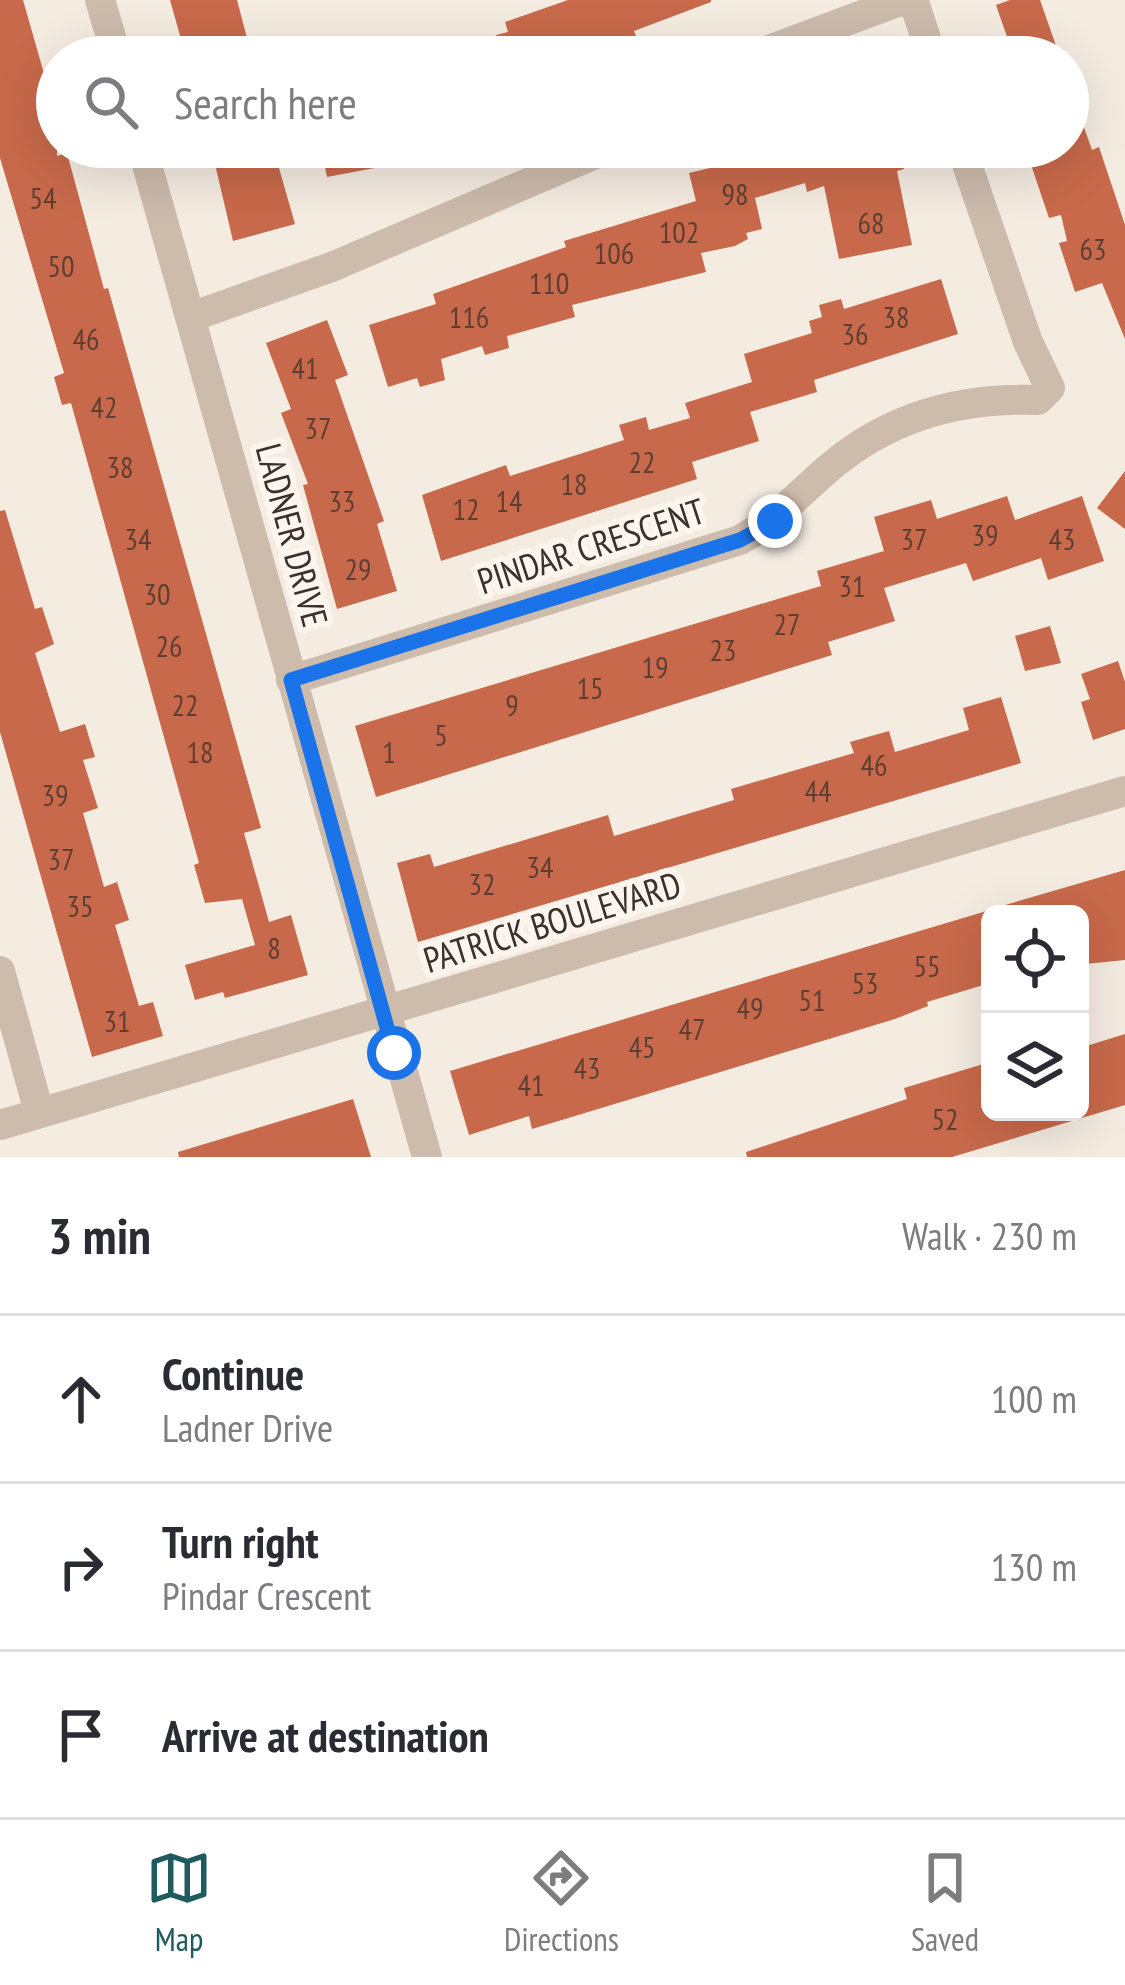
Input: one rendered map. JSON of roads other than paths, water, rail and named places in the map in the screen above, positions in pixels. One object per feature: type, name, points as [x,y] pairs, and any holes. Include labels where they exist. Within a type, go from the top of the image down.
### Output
[{"type":"street","points":[[100,0],[110,36]]},
{"type":"street","points":[[806,36],[900,1],[915,5],[925,36]]},
{"type":"street","name":"LADNER DRIVE","points":[[148,168],[382,1013],[427,1157]]},
{"type":"street","points":[[191,317],[334,266],[563,168]]},
{"type":"street","name":"PINDAR CRESCENT","points":[[291,680],[740,540],[775,521],[833,464],[884,427],[973,402],[1038,400],[1050,388],[1028,342],[968,168]]},
{"type":"street","name":"PATRICK BOULEVARD","points":[[0,1125],[1125,791]]},
{"type":"street","points":[[0,971],[39,1112]]}]
